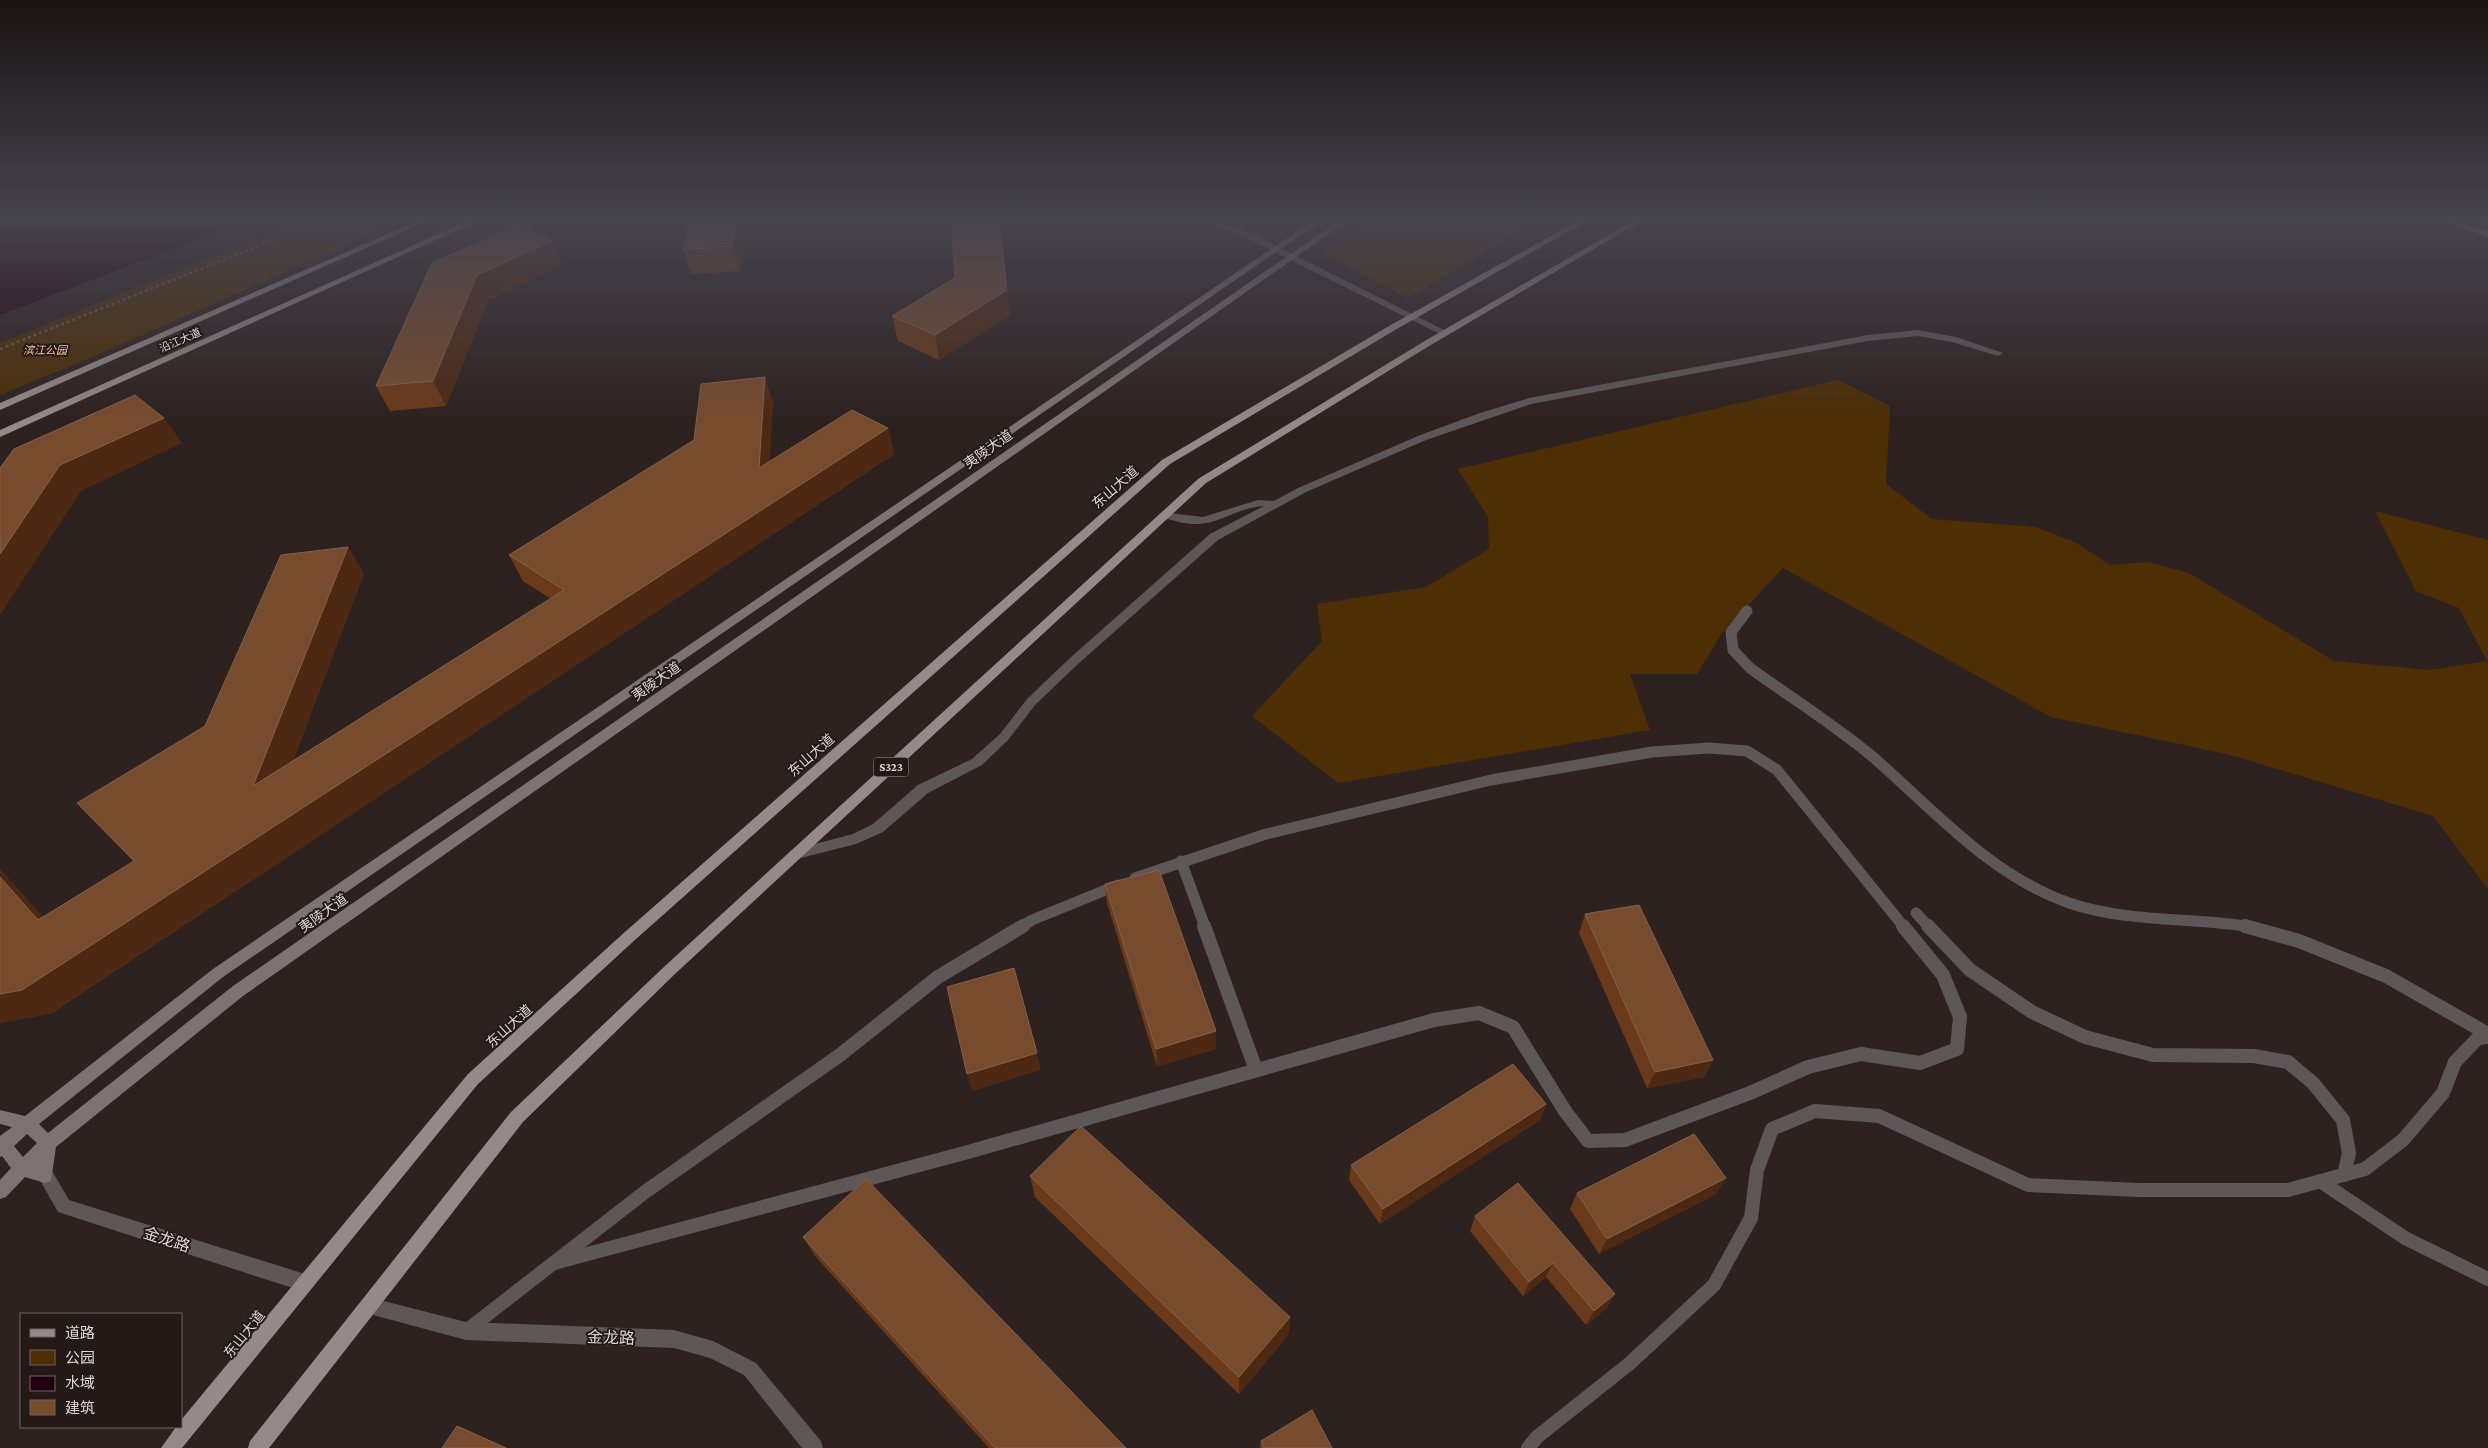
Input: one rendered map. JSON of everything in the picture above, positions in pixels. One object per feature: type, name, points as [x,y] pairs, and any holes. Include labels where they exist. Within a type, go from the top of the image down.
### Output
[{"type":"main road","name":"沿江大道","points":[[0,407],[274,287]]},
{"type":"main road","name":"沿江大道","points":[[0,434],[328,287]]},
{"type":"main road","name":"夷陵大道","points":[[1,1146],[218,973],[1221,287]]},
{"type":"main road","name":"夷陵大道","points":[[0,1191],[48,1143],[238,991],[1248,287]]},
{"type":"main road","name":"东山大道","points":[[170,1448],[473,1079],[638,928],[1166,462],[1465,287]]},
{"type":"main road","name":"S323","points":[[257,1448],[517,1117],[671,969],[1202,481],[1525,287]]},
{"type":"main road","points":[[0,1117],[27,1124],[48,1143],[45,1176],[22,1169],[1,1146]]},
{"type":"street","points":[[1353,287],[1445,333]]},
{"type":"street","points":[[797,854],[856,839],[878,828],[923,789],[977,762],[1004,737],[1031,702],[1138,603],[1214,537],[1273,504],[1422,438],[1529,401],[1868,338],[1918,333],[1953,339],[1998,352]]},
{"type":"street","points":[[1166,514],[1185,520],[1208,520],[1236,512],[1255,503],[1267,502],[1273,504]]},
{"type":"street","name":"金龙路","points":[[45,1176],[64,1206],[305,1283]]},
{"type":"street","name":"金龙路","points":[[368,1306],[466,1331],[674,1339],[713,1350],[750,1369],[814,1448]]},
{"type":"lane","points":[[1747,611],[1731,632],[1733,650],[1750,668],[1871,756],[1980,854],[2027,885],[2070,903],[2134,918],[2223,922],[2254,927],[2299,941],[2386,976],[2488,1035]]},
{"type":"lane","points":[[466,1331],[645,1192],[840,1055],[938,977],[1032,920],[1181,861],[1266,834],[1491,780],[1652,752],[1709,748],[1747,751],[1777,770],[1943,975],[1960,1017],[1957,1049],[1920,1063],[1861,1054],[1808,1067],[1750,1092],[1625,1140],[1588,1141],[1565,1111],[1513,1026],[1479,1014],[1434,1020],[968,1152],[554,1263]]},
{"type":"lane","points":[[1181,861],[1256,1070]]},
{"type":"lane","points":[[1916,913],[1970,970],[2032,1012],[2085,1037],[2153,1055],[2254,1056],[2288,1062],[2313,1083],[2343,1120],[2349,1153],[2344,1175]]},
{"type":"lane","points":[[1528,1448],[1537,1437],[1629,1364],[1714,1285],[1751,1218],[1757,1170],[1772,1129],[1815,1111],[1879,1116],[2028,1185],[2139,1190],[2288,1190],[2365,1169],[2403,1140],[2443,1093],[2455,1062],[2478,1038],[2488,1035]]},
{"type":"lane","points":[[2320,1181],[2405,1238],[2488,1279]]},
{"type":"path","points":[[0,349],[157,287]]},
{"type":"green space","name":"滨江公园","points":[[139,287],[252,287],[81,362],[0,395],[0,343]]},
{"type":"green space","points":[[1386,287],[1427,287],[1408,298]]},
{"type":"green space","points":[[1838,380],[1890,406],[1886,484],[1932,519],[2036,527],[2077,543],[2110,565],[2148,562],[2189,573],[2334,661],[2430,670],[2487,661],[2459,608],[2416,591],[2375,511],[2488,540],[2488,889],[2433,816],[2231,755],[2051,717],[1783,568],[1722,633],[1697,674],[1630,674],[1650,730],[1338,783],[1252,716],[1322,641],[1317,604],[1426,587],[1489,549],[1488,517],[1458,469]]},
{"type":"water","points":[[0,287],[75,287],[0,315]]},
{"type":"building","points":[[421,287],[472,287],[433,381],[376,386]]},
{"type":"building","points":[[941,287],[1007,287],[1007,290],[935,335],[892,316]]},
{"type":"building","points":[[765,377],[759,468],[852,410],[888,428],[22,990],[0,994],[0,877],[38,920],[134,861],[77,803],[205,726],[281,555],[348,547],[253,786],[564,590],[509,555],[694,440],[701,384]]},
{"type":"building","points":[[135,395],[164,418],[60,465],[0,554],[0,468],[14,449]]},
{"type":"building","points":[[1159,870],[1216,1031],[1156,1049],[1105,884]]},
{"type":"building","points":[[1639,905],[1713,1060],[1655,1072],[1585,914]]},
{"type":"building","points":[[1014,968],[1037,1053],[967,1074],[947,987]]},
{"type":"building","points":[[1513,1064],[1546,1104],[1383,1209],[1351,1165]]},
{"type":"building","points":[[1081,1126],[1290,1317],[1239,1377],[1030,1176]]},
{"type":"building","points":[[1694,1134],[1726,1178],[1607,1239],[1577,1193]]},
{"type":"building","points":[[866,1179],[1126,1448],[995,1448],[803,1237]]},
{"type":"building","points":[[1518,1183],[1615,1294],[1594,1311],[1553,1263],[1529,1282],[1475,1216]]},
{"type":"building","points":[[1312,1410],[1332,1448],[1264,1448],[1261,1441]]},
{"type":"building","points":[[457,1426],[506,1448],[442,1448]]}]
